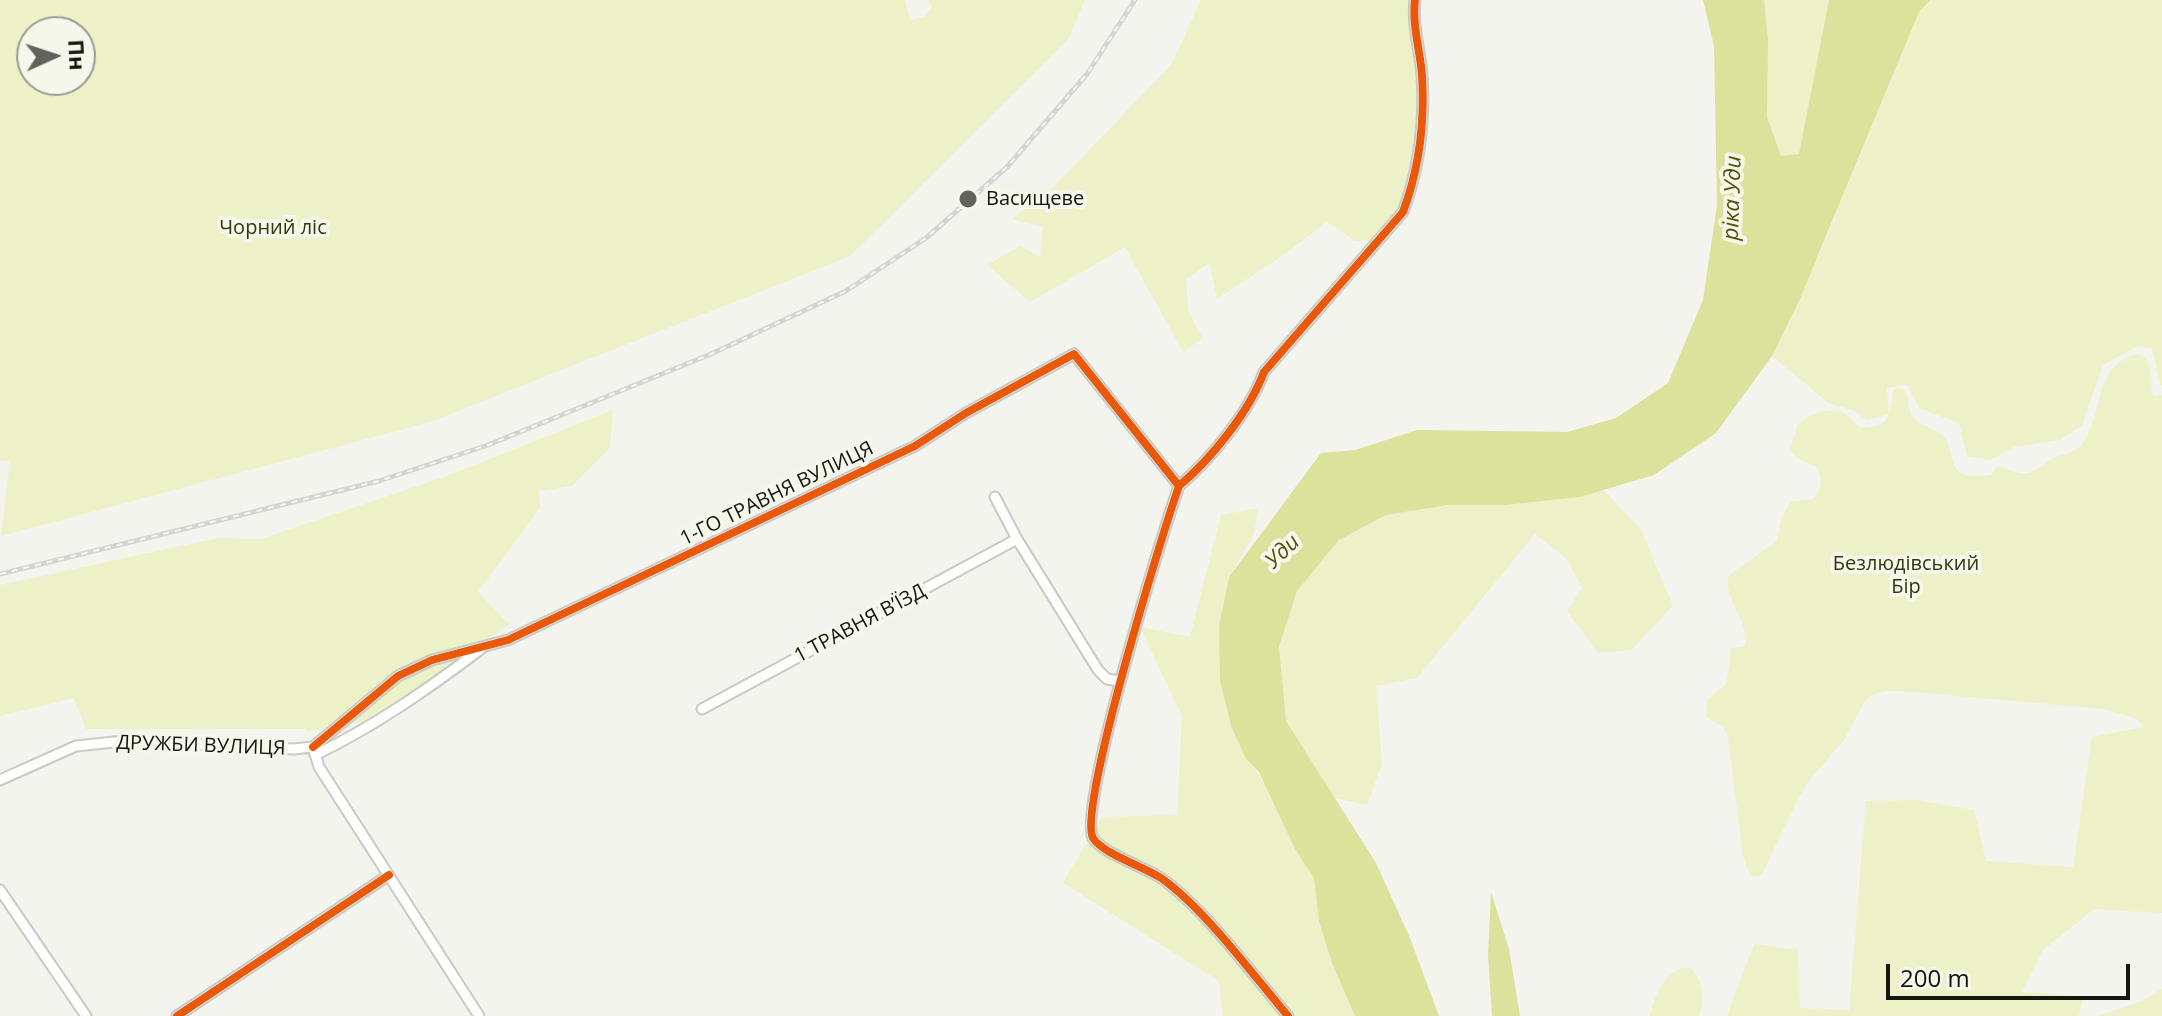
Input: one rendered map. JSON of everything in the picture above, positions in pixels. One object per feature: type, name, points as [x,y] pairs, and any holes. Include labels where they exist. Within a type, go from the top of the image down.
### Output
[{"type":"street","points":[[1288,1016],[1198,913],[1161,878],[1102,846],[1093,838],[1091,827],[1120,681],[1179,486],[1209,456],[1243,412],[1258,389],[1264,372],[1403,212],[1414,181],[1420,148],[1422,77],[1415,0]]},
{"type":"street","name":"1-ГО ТРАВНЯ ВУЛИЦЯ","points":[[314,751],[352,737],[424,691],[487,644],[508,640],[915,446],[966,413],[1074,354],[1179,486]]},
{"type":"street","points":[[995,497],[1017,539],[1098,670],[1107,679],[1120,681]]},
{"type":"street","name":"1 ТРАВНЯ В’ЇЗД","points":[[702,709],[1017,539]]},
{"type":"street","points":[[479,1016],[319,767],[314,751],[398,676],[432,660],[487,644]]},
{"type":"street","name":"ДРУЖБИ ВУЛИЦЯ","points":[[0,780],[76,746],[124,741],[314,751]]},
{"type":"street","points":[[177,1016],[389,875]]},
{"type":"street","points":[[0,890],[86,1016]]},
{"type":"green space","name":"Чорний ліс","points":[[0,0],[905,0],[910,20],[923,17],[932,7],[928,0],[1085,0],[1069,38],[850,256],[430,422],[1,536],[10,461],[0,461]]},
{"type":"green space","points":[[1201,0],[1408,0],[1423,39],[1420,148],[1403,212],[1389,240],[1355,241],[1326,221],[1287,252],[1217,299],[1210,263],[1186,279],[1188,311],[1203,338],[1183,352],[1125,247],[1030,302],[987,265],[1020,246],[1040,257],[1043,227],[1011,219],[1047,194],[1172,64]]},
{"type":"green space","points":[[1764,0],[1829,0],[1799,155],[1781,156],[1767,117],[1768,40]]},
{"type":"green space","points":[[1930,0],[2162,0],[2162,385],[2152,348],[2138,346],[2103,365],[2082,425],[2060,440],[2014,447],[1990,460],[1967,456],[1959,423],[1919,408],[1908,385],[1887,388],[1889,414],[1867,420],[1853,410],[1830,404],[1772,356],[1823,245],[1919,12]]},
{"type":"green space","name":"Безлюдівський Бір","points":[[2137,354],[2145,358],[2150,369],[2152,393],[2154,396],[2162,395],[2162,913],[2094,909],[2043,950],[2022,992],[2083,996],[2079,1016],[1727,1016],[1754,944],[1798,950],[1800,1008],[1849,1010],[1866,801],[1916,800],[1974,810],[1986,861],[2073,867],[2092,737],[2144,727],[2137,719],[2105,709],[1902,691],[1871,695],[1864,702],[1844,740],[1808,782],[1763,872],[1750,876],[1743,856],[1728,738],[1724,728],[1706,717],[1707,700],[1727,680],[1731,648],[1745,646],[1743,627],[1729,591],[1729,575],[1776,542],[1783,514],[1791,502],[1813,499],[1820,488],[1820,474],[1816,466],[1798,459],[1790,450],[1798,424],[1813,415],[1831,410],[1845,414],[1859,427],[1877,426],[1889,414],[1893,391],[1897,388],[1908,396],[1913,418],[1941,434],[1950,448],[1957,470],[1975,476],[1991,475],[1997,467],[2027,473],[2081,445],[2089,433],[2112,369],[2122,360]]},
{"type":"green space","points":[[613,410],[610,448],[572,486],[539,491],[540,508],[478,592],[509,624],[458,663],[371,720],[308,731],[86,729],[74,698],[0,716],[0,585],[218,538],[261,539],[444,477]]},
{"type":"green space","points":[[1603,490],[1640,528],[1673,606],[1631,650],[1598,653],[1567,611],[1582,588],[1567,559],[1535,534],[1417,678],[1376,686],[1382,764],[1367,805],[1335,798],[1285,721],[1279,647],[1297,591],[1339,540],[1386,515],[1448,505],[1506,505],[1580,497]]},
{"type":"green space","points":[[1258,508],[1254,535],[1229,577],[1219,626],[1220,680],[1231,726],[1245,756],[1267,787],[1295,849],[1314,878],[1319,921],[1332,963],[1355,1016],[1223,1016],[1219,981],[1063,883],[1102,817],[1177,815],[1182,716],[1140,627],[1190,637],[1221,515]]},
{"type":"green space","points":[[1689,967],[1698,977],[1702,989],[1700,1016],[1650,1016],[1658,992],[1667,978]]},
{"type":"green space","points":[[2162,989],[2162,1016],[2098,1016],[2142,1001]]},
{"type":"water","points":[[1703,0],[1764,0],[1768,40],[1767,117],[1781,156],[1799,154],[1829,0],[1930,0],[1919,12],[1799,301],[1772,356],[1716,433],[1654,475],[1580,497],[1506,505],[1448,505],[1386,515],[1339,540],[1297,591],[1279,647],[1286,721],[1376,863],[1410,938],[1439,1016],[1355,1016],[1332,963],[1319,921],[1314,878],[1295,849],[1259,772],[1246,759],[1231,726],[1220,680],[1219,626],[1229,577],[1321,453],[1355,450],[1417,430],[1567,432],[1616,418],[1668,383],[1703,300],[1717,205],[1714,46]]},
{"type":"water","points":[[1491,892],[1509,949],[1520,1016],[1492,1016],[1488,955]]},
{"type":"railway","points":[[0,574],[379,481],[488,445],[711,354],[846,291],[926,238],[1007,167],[1087,74],[1135,0]]},
{"type":"cycle path","points":[[1179,486],[1228,434],[1249,403],[1264,372],[1403,212],[1417,162],[1423,110],[1415,0]]},
{"type":"cycle path","points":[[313,747],[398,676],[432,660],[508,640],[915,446],[966,413],[1074,354],[1179,486],[1109,726],[1091,817],[1093,838],[1106,849],[1161,878],[1178,891],[1211,924],[1288,1016]]},
{"type":"cycle path","points":[[177,1016],[389,875]]},
{"type":"place","name":"Васищеве","points":[[968,199]]},
{"type":"water label","name":"ріка Уди","points":[[1733,198]]},
{"type":"water label","name":"Уди","points":[[1283,552]]}]
